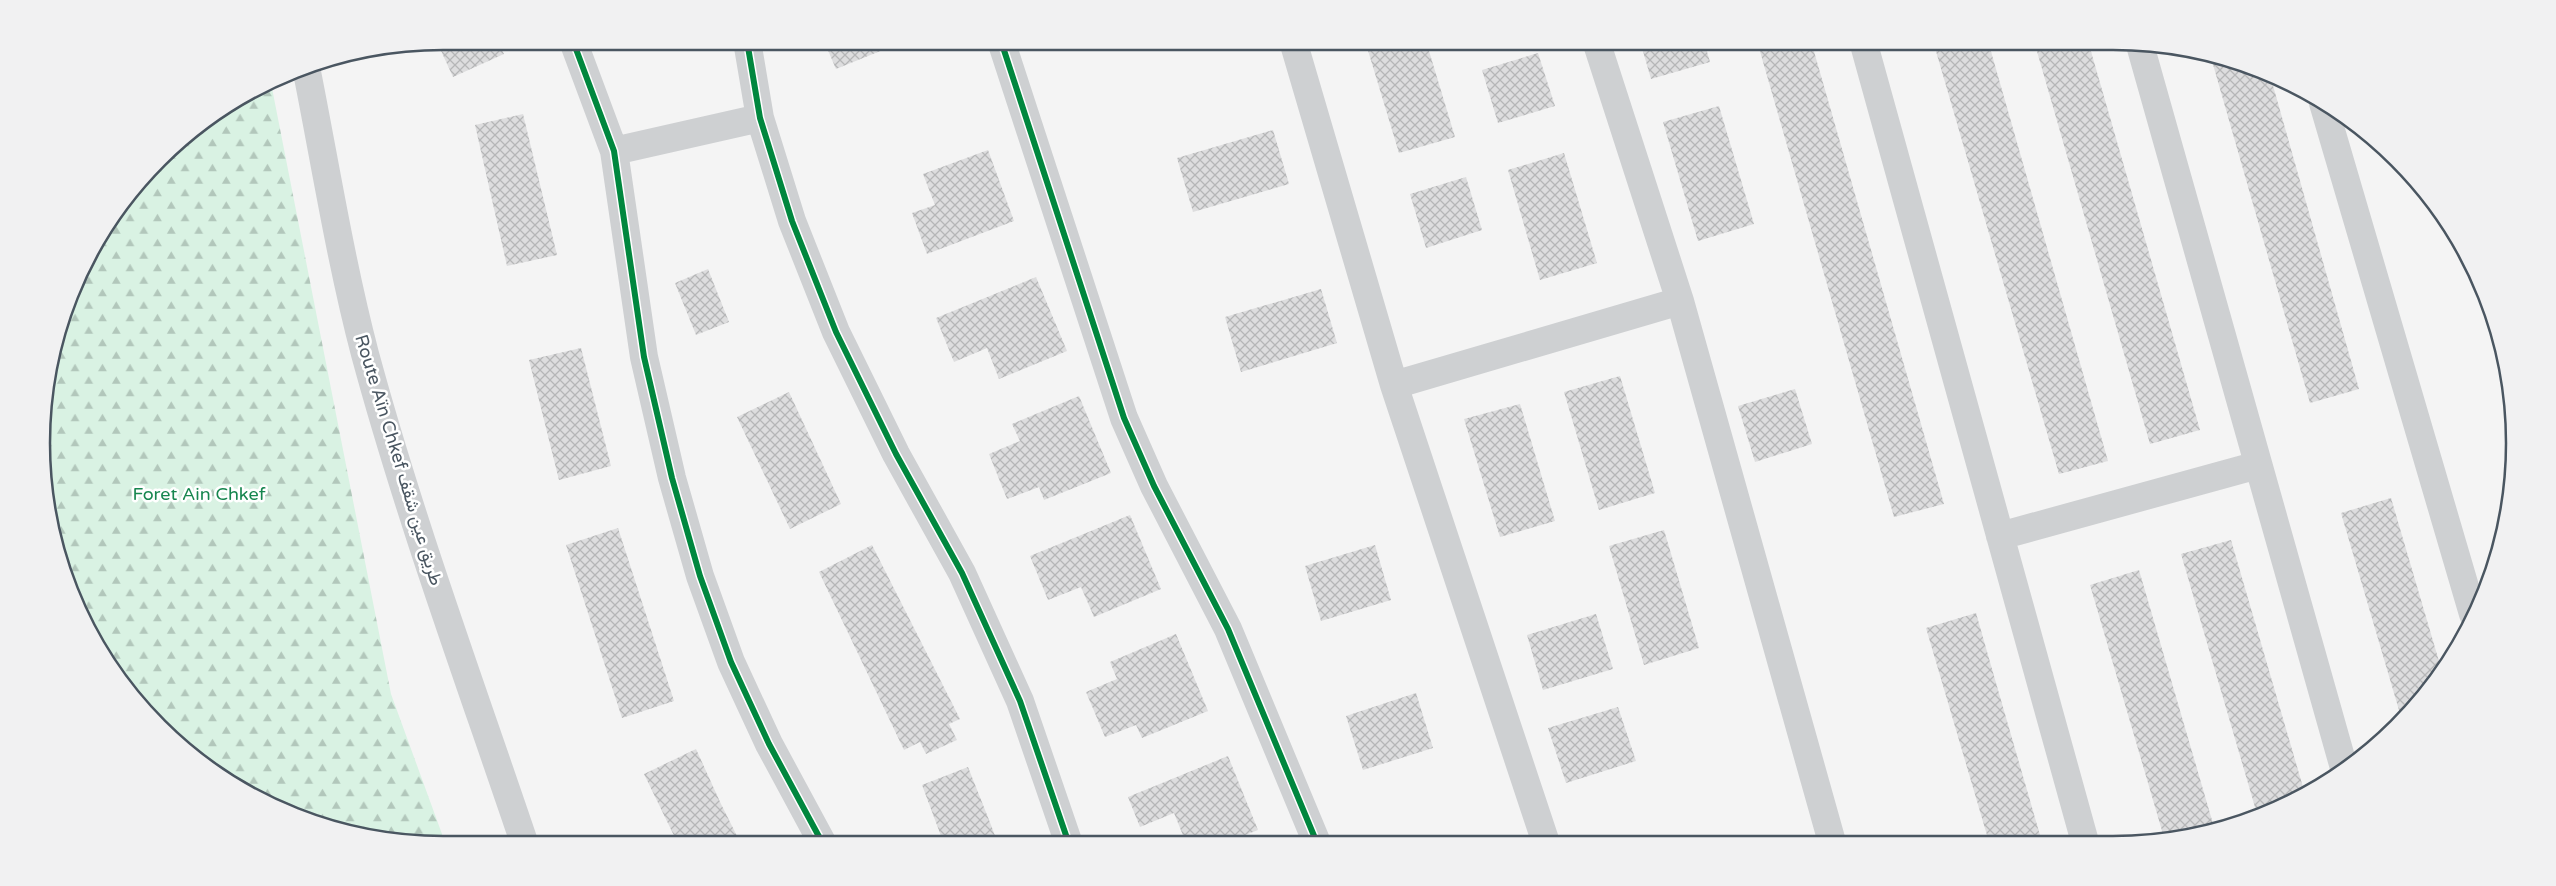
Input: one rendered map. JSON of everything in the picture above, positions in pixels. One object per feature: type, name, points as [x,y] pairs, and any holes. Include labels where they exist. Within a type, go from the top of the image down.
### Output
[{"type":"street","points":[[576,50],[614,151],[644,357],[672,478],[700,576],[732,662],[769,744],[819,836]]},
{"type":"street","points":[[749,50],[760,118],[792,221],[836,332],[896,454],[962,573],[1020,701],[1066,836]]},
{"type":"street","points":[[1003,50],[1124,418],[1154,486],[1228,629],[1314,836]]},
{"type":"street","points":[[1296,50],[1394,385],[1544,836]]},
{"type":"street","points":[[1599,50],[1680,301],[1830,836]]},
{"type":"street","points":[[1865,50],[2083,836]]},
{"type":"street","points":[[2142,51],[2342,762]]},
{"type":"street","name":"Route Aïn Chkef طريق عين شقف","points":[[307,75],[364,351],[388,436],[522,836]]},
{"type":"street","points":[[2326,113],[2470,605]]},
{"type":"street","points":[[614,151],[760,118]]},
{"type":"street","points":[[1394,385],[1680,301]]},
{"type":"street","points":[[2000,536],[2258,465]]},
{"type":"green space","name":"Foret Ain Chkef","points":[[272,89],[391,694],[443,836],[392,833],[341,823],[317,815],[293,806],[246,783],[204,755],[165,721],[131,682],[116,661],[91,617],[80,593],[63,545],[58,520],[51,469],[50,443],[53,392],[63,341],[80,293],[91,269],[116,225],[131,204],[165,165],[204,131],[225,116]]},
{"type":"building","points":[[441,50],[502,50],[504,54],[453,77]]},
{"type":"building","points":[[828,50],[883,50],[836,69]]},
{"type":"building","points":[[1368,50],[1429,50],[1455,137],[1399,153]]},
{"type":"building","points":[[1643,50],[1707,50],[1710,62],[1651,79]]},
{"type":"building","points":[[1760,50],[1814,50],[1944,504],[1894,517]]},
{"type":"building","points":[[1936,50],[1991,50],[2108,461],[2059,474]]},
{"type":"building","points":[[2037,50],[2091,50],[2200,430],[2150,444]]},
{"type":"building","points":[[1538,53],[1555,106],[1498,123],[1482,70]]},
{"type":"building","points":[[2212,62],[2273,84],[2359,389],[2310,403]]},
{"type":"building","points":[[1719,106],[1754,224],[1698,241],[1663,122]]},
{"type":"building","points":[[523,114],[557,255],[507,266],[475,125]]},
{"type":"building","points":[[1273,130],[1289,184],[1193,212],[1177,158]]},
{"type":"building","points":[[988,150],[1014,221],[927,254],[912,213],[935,205],[923,174]]},
{"type":"building","points":[[1564,153],[1597,263],[1540,280],[1508,170]]},
{"type":"building","points":[[1466,177],[1482,230],[1426,248],[1410,194]]},
{"type":"building","points":[[708,269],[729,322],[696,335],[675,283]]},
{"type":"building","points":[[1036,277],[1067,351],[999,379],[987,348],[954,362],[936,318]]},
{"type":"building","points":[[1321,289],[1337,343],[1241,372],[1225,317]]},
{"type":"building","points":[[581,348],[611,466],[559,480],[529,360]]},
{"type":"building","points":[[1620,376],[1655,493],[1599,510],[1564,392]]},
{"type":"building","points":[[1795,389],[1812,444],[1755,462],[1738,406]]},
{"type":"building","points":[[789,392],[841,504],[790,529],[737,417]]},
{"type":"building","points":[[1079,396],[1111,473],[1044,500],[1039,487],[1007,499],[989,454],[1020,441],[1012,424]]},
{"type":"building","points":[[1520,404],[1555,521],[1500,537],[1464,419]]},
{"type":"building","points":[[2391,498],[2439,662],[2399,712],[2341,513]]},
{"type":"building","points":[[1130,515],[1161,589],[1094,617],[1081,587],[1048,600],[1030,556]]},
{"type":"building","points":[[618,528],[674,701],[622,718],[566,545]]},
{"type":"building","points":[[1664,530],[1699,648],[1644,665],[1609,546]]},
{"type":"building","points":[[2231,540],[2303,787],[2255,809],[2181,554]]},
{"type":"building","points":[[872,545],[960,719],[949,724],[957,740],[926,754],[920,742],[904,750],[819,572]]},
{"type":"building","points":[[1375,545],[1391,600],[1321,621],[1305,566]]},
{"type":"building","points":[[2139,570],[2213,823],[2163,833],[2090,585]]},
{"type":"building","points":[[1976,613],[2040,836],[1987,836],[1926,628]]},
{"type":"building","points":[[1596,614],[1613,669],[1543,690],[1527,635]]},
{"type":"building","points":[[1176,634],[1208,711],[1142,738],[1136,725],[1105,737],[1086,692],[1117,679],[1110,662]]},
{"type":"building","points":[[1416,693],[1433,748],[1363,770],[1346,716]]},
{"type":"building","points":[[1618,707],[1636,761],[1566,783],[1548,728]]},
{"type":"building","points":[[696,749],[737,836],[674,836],[644,774]]},
{"type":"building","points":[[1228,756],[1258,830],[1243,836],[1183,836],[1174,813],[1140,827],[1128,797]]},
{"type":"building","points":[[968,767],[995,836],[941,836],[922,785]]},
{"type":"cycle path","points":[[576,50],[614,151],[644,357],[672,478],[700,576],[731,662],[769,744],[819,836]]},
{"type":"cycle path","points":[[749,50],[760,118],[792,221],[836,332],[896,454],[962,573],[1020,701],[1066,836]]},
{"type":"cycle path","points":[[1004,50],[1124,418],[1154,486],[1228,629],[1314,836]]}]
